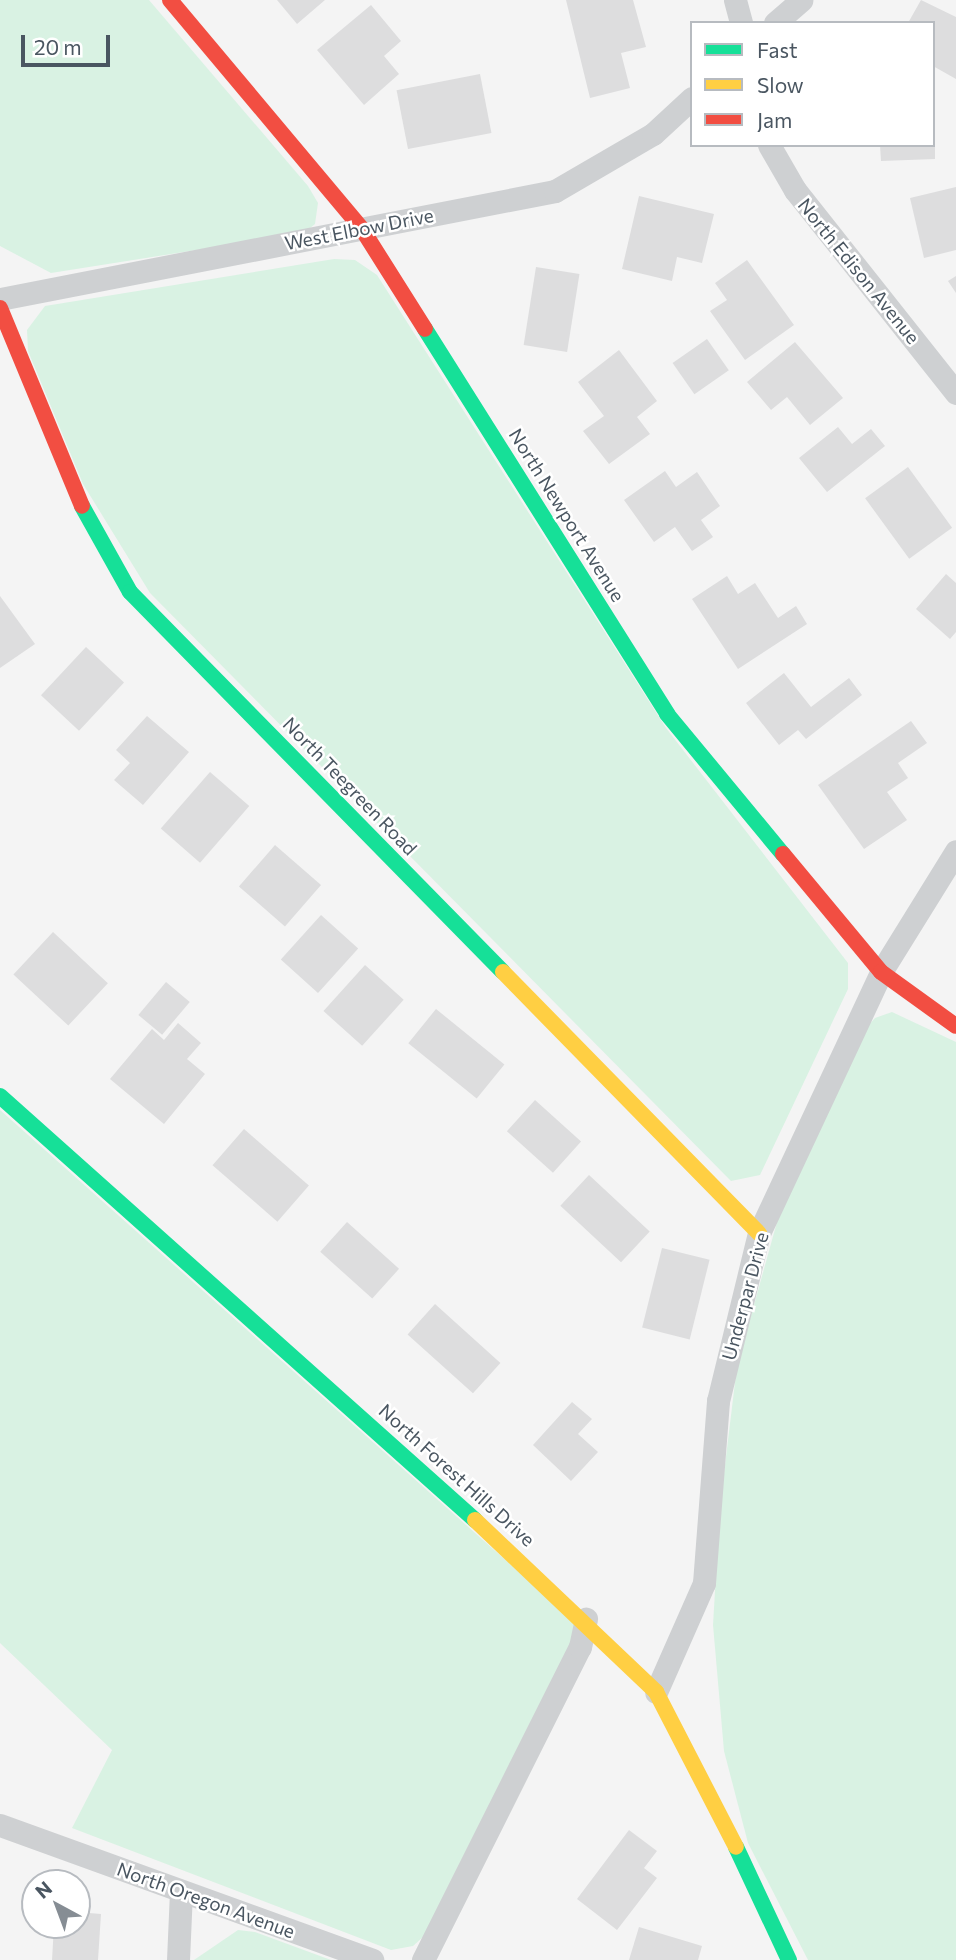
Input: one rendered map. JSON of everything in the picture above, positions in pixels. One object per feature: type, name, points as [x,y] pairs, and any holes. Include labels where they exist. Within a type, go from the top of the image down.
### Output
[{"type":"street","name":"North Newport Avenue","points":[[170,0],[362,229],[667,714],[881,972],[956,1026]]},
{"type":"street","points":[[735,0],[740,21]]},
{"type":"street","points":[[777,21],[801,0]]},
{"type":"street","name":"West Elbow Drive","points":[[0,299],[555,191],[653,134],[690,100]]},
{"type":"street","name":"North Edison Avenue","points":[[770,147],[795,190],[956,393]]},
{"type":"street","name":"North Teegreen Road","points":[[0,308],[66,478],[130,593],[759,1233]]},
{"type":"street","name":"Underpar Drive","points":[[656,1692],[704,1583],[718,1402],[759,1233],[881,972],[956,851]]},
{"type":"street","name":"North Forest Hills Drive","points":[[0,1096],[586,1619],[656,1692],[691,1749],[789,1960]]},
{"type":"street","points":[[423,1960],[580,1647],[586,1619]]},
{"type":"street","name":"North Oregon Avenue","points":[[0,1825],[372,1960]]},
{"type":"street","points":[[178,1960],[181,1892]]},
{"type":"green space","points":[[0,0],[149,0],[308,186],[318,203],[315,224],[304,233],[51,273],[0,246]]},
{"type":"green space","points":[[334,259],[355,260],[377,275],[666,728],[848,963],[848,989],[760,1175],[731,1181],[150,593],[83,484],[28,351],[27,330],[45,306]]},
{"type":"green space","points":[[892,1012],[956,1042],[956,1960],[808,1960],[748,1843],[724,1751],[713,1625],[720,1506],[737,1366],[787,1186],[857,1038],[875,1018]]},
{"type":"green space","points":[[0,1110],[575,1622],[573,1662],[442,1920],[413,1946],[391,1950],[72,1828],[112,1750],[0,1643]]},
{"type":"green space","points":[[238,1930],[255,1932],[331,1960],[194,1960]]},
{"type":"building","points":[[277,0],[325,0],[297,24]]},
{"type":"building","points":[[566,0],[633,0],[646,47],[621,53],[630,88],[590,98]]},
{"type":"building","points":[[921,0],[956,17],[956,79],[935,67],[935,21],[909,21]]},
{"type":"building","points":[[371,5],[401,41],[384,56],[399,74],[364,105],[317,50]]},
{"type":"building","points":[[480,74],[491,133],[408,149],[397,90]]},
{"type":"building","points":[[880,147],[935,147],[935,159],[881,161]]},
{"type":"building","points":[[956,187],[956,250],[924,258],[910,198]]},
{"type":"building","points":[[639,196],[714,214],[702,263],[677,257],[672,281],[622,269]]},
{"type":"building","points":[[747,260],[794,325],[745,360],[710,311],[727,300],[715,283]]},
{"type":"building","points":[[536,267],[579,274],[567,352],[524,345]]},
{"type":"building","points":[[956,276],[956,293],[948,281]]},
{"type":"building","points":[[707,339],[729,370],[694,394],[673,363]]},
{"type":"building","points":[[795,342],[843,398],[810,425],[787,397],[771,410],[747,382]]},
{"type":"building","points":[[619,350],[657,401],[637,417],[650,434],[609,464],[583,431],[604,416],[578,382]]},
{"type":"building","points":[[838,427],[852,444],[871,429],[885,446],[827,492],[799,458]]},
{"type":"building","points":[[908,467],[952,528],[909,559],[865,498]]},
{"type":"building","points":[[665,471],[676,487],[697,472],[720,506],[701,520],[713,537],[692,551],[675,527],[654,542],[624,500]]},
{"type":"building","points":[[946,574],[956,583],[956,632],[950,639],[916,609]]},
{"type":"building","points":[[727,576],[738,594],[755,583],[778,618],[796,606],[807,624],[738,669],[692,599]]},
{"type":"building","points":[[0,596],[35,644],[0,668]]},
{"type":"building","points":[[86,647],[124,682],[79,731],[41,695]]},
{"type":"building","points":[[784,673],[811,707],[849,678],[862,695],[806,739],[798,730],[779,745],[746,703]]},
{"type":"building","points":[[147,716],[189,752],[143,805],[114,780],[130,763],[116,750]]},
{"type":"building","points":[[911,721],[927,743],[898,763],[908,778],[887,792],[907,820],[864,849],[818,785]]},
{"type":"building","points":[[210,772],[249,806],[200,863],[161,829]]},
{"type":"building","points":[[275,845],[321,885],[285,927],[239,887]]},
{"type":"building","points":[[321,915],[358,948],[318,993],[281,960]]},
{"type":"building","points":[[53,932],[108,983],[68,1026],[13,974]]},
{"type":"building","points":[[365,965],[404,1000],[362,1046],[324,1011]]},
{"type":"building","points":[[166,982],[190,1002],[162,1035],[138,1015]]},
{"type":"building","points":[[436,1009],[504,1064],[477,1099],[408,1043]]},
{"type":"building","points":[[178,1023],[201,1043],[187,1059],[205,1074],[164,1124],[110,1079],[152,1029],[164,1040]]},
{"type":"building","points":[[535,1100],[581,1141],[553,1173],[507,1131]]},
{"type":"building","points":[[244,1129],[309,1185],[277,1222],[213,1165]]},
{"type":"building","points":[[589,1175],[650,1232],[621,1262],[560,1206]]},
{"type":"building","points":[[347,1222],[399,1269],[372,1299],[320,1252]]},
{"type":"building","points":[[662,1248],[710,1260],[690,1339],[642,1328]]},
{"type":"building","points":[[435,1304],[500,1363],[473,1393],[408,1334]]},
{"type":"building","points":[[572,1402],[592,1419],[578,1434],[598,1452],[571,1481],[533,1445]]},
{"type":"building","points":[[629,1830],[657,1851],[644,1868],[657,1878],[617,1930],[577,1899]]},
{"type":"building","points":[[91,1913],[101,1914],[98,1960],[52,1960],[53,1939],[91,1939]]},
{"type":"building","points":[[639,1927],[702,1946],[698,1960],[629,1960]]},
{"type":"traffic: fast","points":[[425,329],[667,714],[783,854]]},
{"type":"traffic: fast","points":[[82,506],[130,592],[503,972]]},
{"type":"traffic: fast","points":[[0,1096],[475,1520]]},
{"type":"traffic: fast","points":[[736,1847],[789,1960]]},
{"type":"traffic: slow","points":[[503,972],[759,1233]]},
{"type":"traffic: slow","points":[[475,1520],[656,1692],[736,1847]]},
{"type":"traffic: jam","points":[[170,0],[362,229],[425,329]]},
{"type":"traffic: jam","points":[[0,308],[82,506]]},
{"type":"traffic: jam","points":[[783,854],[881,972],[956,1026]]}]
